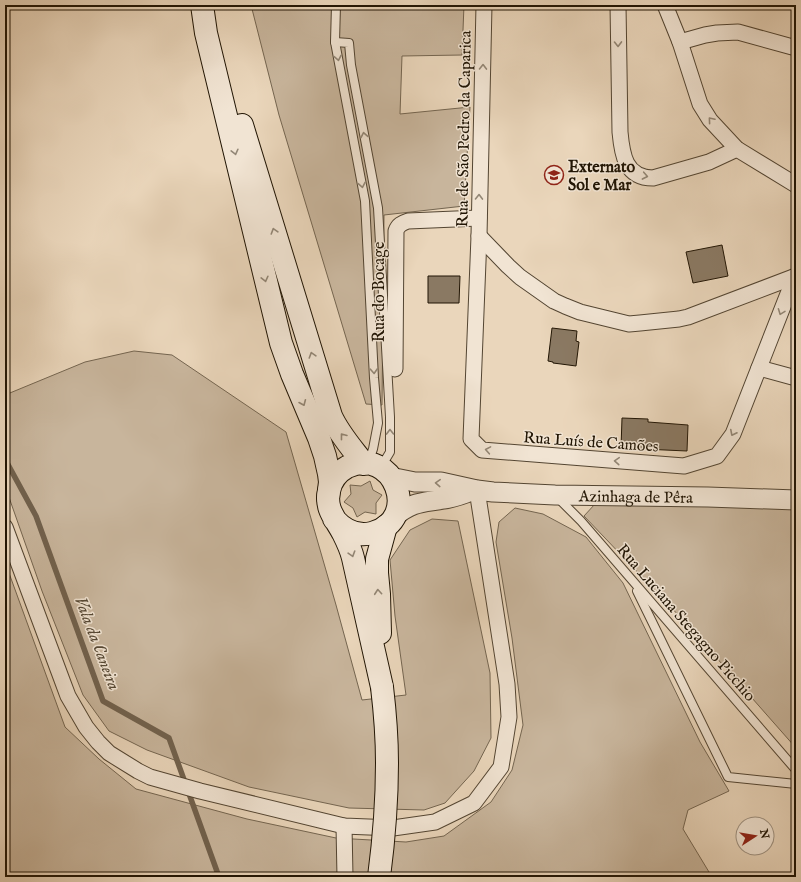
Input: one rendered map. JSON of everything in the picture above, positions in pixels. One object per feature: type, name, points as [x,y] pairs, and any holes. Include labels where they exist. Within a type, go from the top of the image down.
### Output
[{"type":"main road","points":[[202,5],[208,41],[281,343],[292,374],[323,447],[330,482],[328,505],[330,512],[346,539],[353,558],[382,687]]},
{"type":"main road","points":[[211,5],[239,114],[331,416],[341,434],[353,448],[375,468],[393,480],[398,492],[398,505],[390,522],[377,559],[382,687],[386,722],[387,770],[385,826],[379,877]]},
{"type":"main road","points":[[328,498],[331,484],[339,473],[350,466],[357,464],[375,468]]},
{"type":"main road","points":[[334,519],[345,530],[360,534],[376,532],[390,522]]},
{"type":"street","name":"Rua de São Pedro da Caparica","points":[[484,5],[479,236],[520,277],[554,301],[580,312],[629,324],[688,317],[796,276]]},
{"type":"street","points":[[618,5],[621,145],[624,157],[633,172],[646,178],[653,178],[708,162],[737,149]]},
{"type":"street","points":[[665,5],[680,42],[700,104],[710,120],[737,149],[796,185]]},
{"type":"street","points":[[680,42],[705,35],[738,32],[796,48]]},
{"type":"street","name":"Rua do Bocage","points":[[395,369],[396,232],[398,226],[408,221],[479,218]]},
{"type":"street","name":"Rua Luís de Camões","points":[[479,236],[471,438],[482,450],[684,466],[718,456],[733,434],[796,276]]},
{"type":"street","points":[[759,368],[796,378]]},
{"type":"street","name":"Azinhaga de Pêra","points":[[375,468],[395,478],[415,482],[441,482],[477,490],[555,495],[796,500]]},
{"type":"street","name":"Azinhaga de Pêra","points":[[390,522],[407,507],[418,503],[445,499],[477,490]]},
{"type":"street","points":[[5,527],[68,696],[86,727],[109,753],[150,777],[173,784],[344,826],[393,828],[435,822],[474,803],[501,767],[509,717],[507,684],[477,490]]},
{"type":"street","points":[[344,826],[344,877]]},
{"type":"lane","points":[[336,5],[335,42],[365,201],[374,378],[378,423],[373,449],[375,468]]},
{"type":"lane","points":[[335,42],[350,43],[351,64],[378,208],[390,417],[390,452],[375,468]]},
{"type":"lane","name":"Rua Luciana Stegagno Picchio","points":[[555,495],[581,521],[796,770]]},
{"type":"lane","points":[[632,580],[728,777],[796,784]]},
{"type":"shaded area","points":[[251,5],[464,5],[462,55],[402,56],[400,114],[470,107],[464,206],[384,215],[382,405],[366,404],[279,115]]},
{"type":"shaded area","points":[[134,351],[172,355],[286,432],[362,700],[406,695],[395,616],[390,560],[410,530],[432,519],[458,521],[490,673],[491,738],[474,771],[445,803],[424,810],[349,808],[249,787],[147,750],[109,731],[83,695],[42,591],[5,486],[5,395],[85,362]]},
{"type":"shaded area","points":[[370,481],[373,490],[382,495],[376,503],[376,514],[365,512],[357,517],[353,508],[344,502],[351,494],[350,485],[361,486]]},
{"type":"shaded area","points":[[595,504],[796,508],[796,748],[685,622],[584,516]]},
{"type":"shaded area","points":[[515,508],[543,514],[586,537],[623,583],[700,742],[729,791],[688,810],[683,829],[712,877],[5,877],[5,562],[65,727],[99,759],[136,789],[247,819],[336,838],[406,842],[444,836],[491,802],[512,770],[523,725],[512,638],[496,542],[499,522]]},
{"type":"building","points":[[722,245],[728,276],[693,283],[686,252]]},
{"type":"building","points":[[428,276],[460,276],[459,303],[428,303]]},
{"type":"building","points":[[552,328],[577,331],[576,341],[579,342],[576,366],[548,361]]},
{"type":"building","points":[[622,418],[648,419],[648,422],[688,425],[687,451],[621,448]]},
{"type":"waterway","name":"Vala da Caneira","points":[[5,459],[36,516],[103,701],[169,738],[219,877]]},
{"type":"place","name":"Externato Sol e Mar","points":[[554,175]]}]
